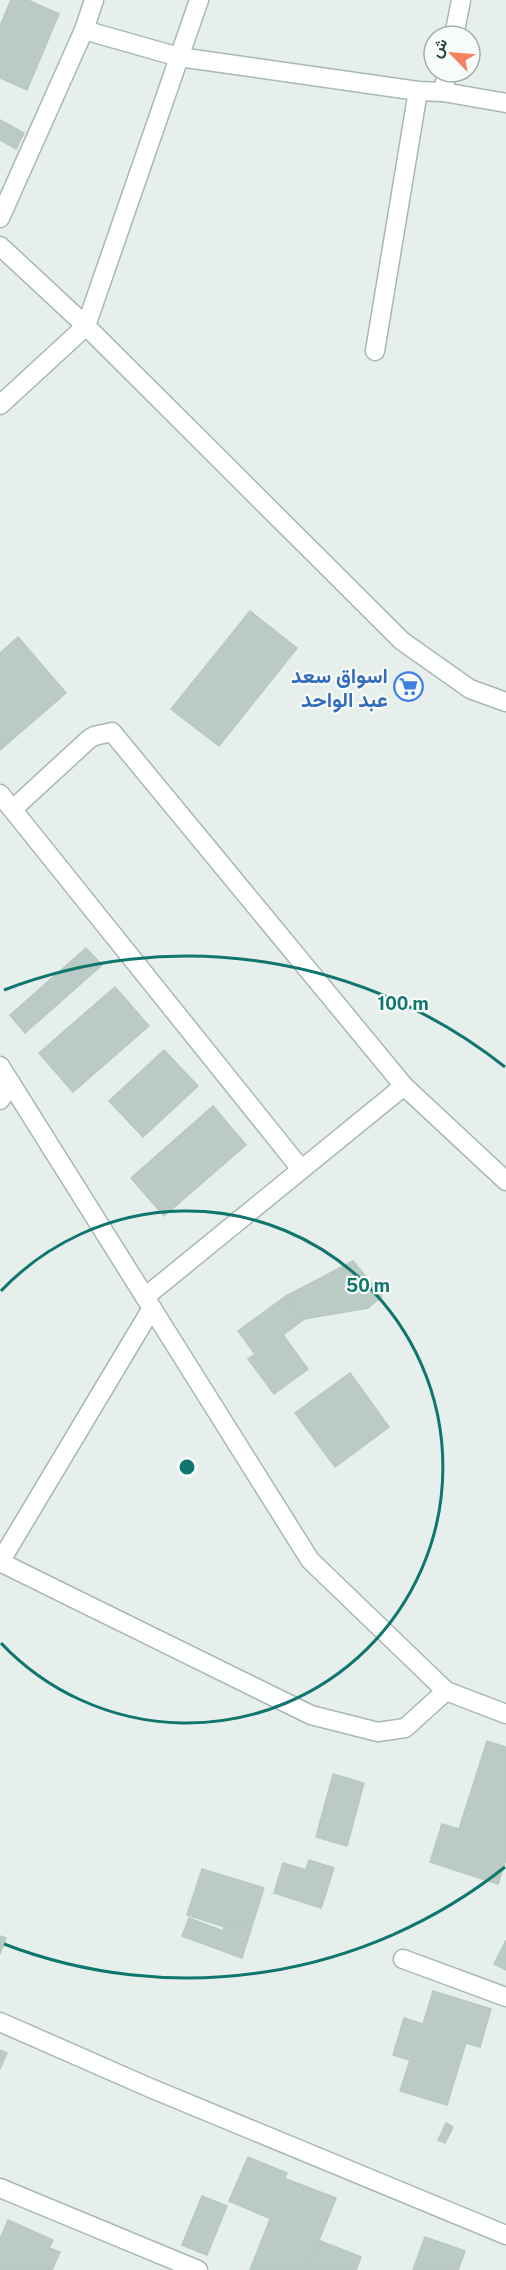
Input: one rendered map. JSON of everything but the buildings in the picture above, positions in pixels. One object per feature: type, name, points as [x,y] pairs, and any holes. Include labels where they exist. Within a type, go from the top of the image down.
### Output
[{"type":"street","points":[[0,218],[84,30],[94,0]]},
{"type":"street","points":[[0,405],[86,326],[199,0]]},
{"type":"street","points":[[457,24],[462,0]]},
{"type":"street","points":[[84,30],[179,57],[418,91],[443,92],[506,103]]},
{"type":"street","points":[[443,92],[445,84]]},
{"type":"street","points":[[375,351],[418,91]]},
{"type":"street","points":[[0,246],[86,326],[402,641],[470,689],[506,702]]},
{"type":"street","points":[[13,809],[88,740],[94,736],[112,732],[404,1086],[506,1181]]},
{"type":"street","points":[[0,794],[302,1169]]},
{"type":"street","points":[[0,1066],[310,1560],[446,1691],[506,1714]]},
{"type":"street","points":[[0,1100],[11,1083]]},
{"type":"street","points":[[404,1086],[302,1169],[148,1302],[0,1562],[311,1715],[378,1732],[405,1728],[446,1691]]},
{"type":"street","points":[[403,1959],[506,1997]]},
{"type":"street","points":[[0,2022],[148,2087],[506,2235]]},
{"type":"street","points":[[0,2188],[198,2270]]},
{"type":"place","name":"اسواق سعد عبد الواحد","points":[[409,687]]}]
